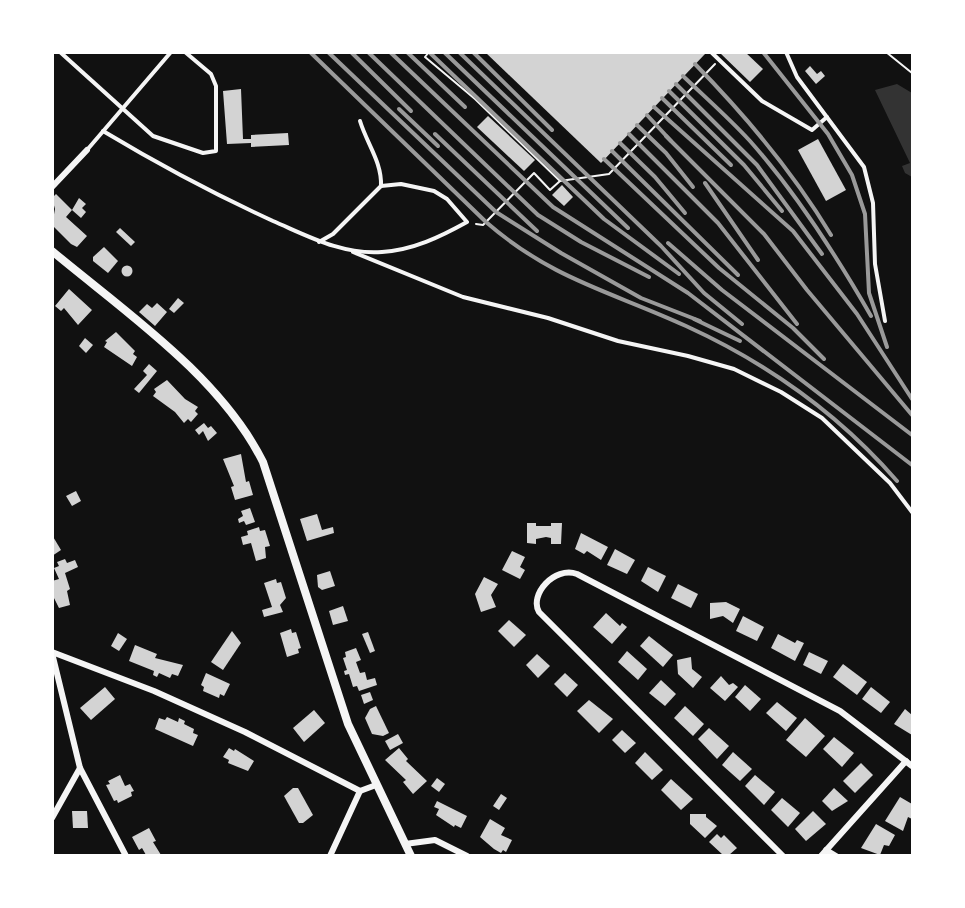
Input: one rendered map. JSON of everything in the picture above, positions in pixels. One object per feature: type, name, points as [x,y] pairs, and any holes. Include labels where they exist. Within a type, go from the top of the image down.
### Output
[{"type":"street","points":[[52,187],[87,150]]},
{"type":"street","points":[[52,251],[168,349],[224,402],[252,439],[264,462],[348,724],[411,855]]},
{"type":"street","points":[[783,855],[539,612],[537,596],[554,575],[567,571],[577,574],[840,711],[912,766]]},
{"type":"street","points":[[52,652],[154,691],[245,732],[360,791]]},
{"type":"street","points":[[52,652],[80,768],[126,855]]},
{"type":"street","points":[[823,853],[906,761]]},
{"type":"street","points":[[52,818],[80,768]]},
{"type":"street","points":[[330,855],[360,791],[376,785]]},
{"type":"street","points":[[405,844],[435,840],[466,855]]},
{"type":"street","points":[[823,853],[836,855]]},
{"type":"lane","points":[[60,52],[153,136],[203,153],[216,150],[216,86],[211,74],[185,52]]},
{"type":"lane","points":[[87,150],[171,52]]},
{"type":"lane","points":[[711,52],[762,101],[812,130],[827,117]]},
{"type":"lane","points":[[786,52],[797,77],[864,167],[873,203],[874,264],[885,321]]},
{"type":"lane","points":[[360,121],[382,172],[381,186]]},
{"type":"lane","points":[[103,131],[182,176],[318,242],[353,252],[464,297],[548,318],[618,341],[688,356],[734,369],[781,392],[822,418],[890,483],[912,512]]},
{"type":"lane","points":[[318,242],[333,234],[381,186],[401,184],[434,191],[447,199],[467,222],[411,249],[353,252]]},
{"type":"path","points":[[429,52],[425,57],[475,99],[560,182]]},
{"type":"path","points":[[886,52],[912,73]]},
{"type":"path","points":[[467,222],[483,225],[534,173],[550,190],[560,182],[609,174],[718,60]]},
{"type":"shaded area","points":[[897,84],[912,93],[912,177],[905,173],[902,166],[910,163],[875,90]]},
{"type":"building","points":[[485,52],[704,52],[705,54],[601,163]]},
{"type":"building","points":[[719,52],[745,52],[763,69],[750,82]]},
{"type":"building","points":[[810,66],[817,74],[821,71],[825,76],[816,84],[805,71]]},
{"type":"building","points":[[241,89],[243,139],[251,139],[251,135],[288,133],[289,145],[251,147],[251,143],[227,144],[223,91]]},
{"type":"building","points":[[488,116],[535,160],[524,171],[477,127]]},
{"type":"building","points":[[818,139],[846,190],[826,201],[798,150]]},
{"type":"building","points":[[562,185],[573,197],[564,206],[552,195]]},
{"type":"building","points":[[56,194],[72,210],[66,217],[87,236],[77,247],[52,225],[55,209],[52,198]]},
{"type":"building","points":[[79,198],[86,204],[82,208],[86,212],[81,218],[72,210]]},
{"type":"building","points":[[120,228],[135,242],[131,246],[116,232]]},
{"type":"building","points":[[104,247],[118,261],[108,273],[93,261],[93,257]]},
{"type":"building","points":[[127,265],[133,271],[127,277],[121,271]]},
{"type":"building","points":[[69,289],[92,310],[78,325],[64,308],[61,311],[55,306]]},
{"type":"building","points":[[178,298],[184,303],[174,313],[169,309]]},
{"type":"building","points":[[157,303],[167,312],[155,326],[139,312],[147,304],[152,308]]},
{"type":"building","points":[[116,332],[135,351],[133,354],[137,357],[132,366],[104,347],[107,342],[105,341]]},
{"type":"building","points":[[85,338],[93,345],[86,353],[79,346]]},
{"type":"building","points":[[149,364],[157,371],[139,393],[134,389],[147,375],[143,371]]},
{"type":"building","points":[[167,380],[185,399],[198,407],[195,411],[198,414],[191,422],[188,419],[184,423],[175,412],[153,396],[156,392],[154,389]]},
{"type":"building","points":[[204,423],[208,428],[211,426],[217,433],[208,441],[203,431],[199,435],[195,430]]},
{"type":"building","points":[[241,454],[246,482],[249,481],[253,495],[235,500],[231,487],[234,486],[223,459]]},
{"type":"building","points":[[76,491],[81,501],[72,506],[66,496]]},
{"type":"building","points":[[250,508],[255,522],[246,525],[244,521],[239,523],[238,519],[243,516],[241,511]]},
{"type":"building","points":[[317,514],[322,530],[333,527],[334,533],[307,541],[300,519]]},
{"type":"building","points":[[527,523],[536,523],[536,526],[551,526],[551,523],[562,523],[561,544],[551,544],[551,538],[546,537],[536,539],[536,544],[527,543]]},
{"type":"building","points":[[259,527],[260,531],[265,530],[270,546],[265,547],[266,558],[256,561],[251,543],[243,545],[241,537],[248,535],[247,531]]},
{"type":"building","points":[[581,533],[608,547],[601,560],[587,551],[584,554],[575,549]]},
{"type":"building","points":[[52,535],[61,550],[52,556]]},
{"type":"building","points":[[615,549],[635,560],[627,574],[607,565]]},
{"type":"building","points":[[512,551],[525,557],[520,567],[525,570],[520,579],[502,570]]},
{"type":"building","points":[[65,559],[67,563],[75,560],[78,567],[65,573],[70,589],[67,591],[70,605],[59,608],[52,594],[52,581],[59,579],[54,568],[59,566],[57,562]]},
{"type":"building","points":[[648,567],[666,576],[658,592],[641,581]]},
{"type":"building","points":[[330,571],[335,586],[322,590],[318,587],[317,575]]},
{"type":"building","points":[[484,577],[498,584],[491,595],[496,607],[481,612],[475,594]]},
{"type":"building","points":[[276,579],[277,583],[281,582],[286,598],[280,605],[283,612],[264,617],[262,610],[272,607],[264,583]]},
{"type":"building","points":[[678,584],[698,594],[691,608],[671,598]]},
{"type":"building","points":[[726,602],[740,609],[733,623],[723,616],[710,619],[710,603]]},
{"type":"building","points":[[343,606],[348,621],[333,625],[329,611]]},
{"type":"building","points":[[606,613],[620,626],[622,623],[627,627],[612,644],[593,627]]},
{"type":"building","points":[[743,616],[764,627],[757,641],[736,631]]},
{"type":"building","points":[[509,620],[526,635],[514,647],[498,631]]},
{"type":"building","points":[[291,629],[292,633],[296,632],[301,648],[298,649],[299,653],[287,657],[280,633]]},
{"type":"building","points":[[232,631],[241,643],[223,670],[211,662]]},
{"type":"building","points":[[368,632],[375,651],[370,653],[362,634]]},
{"type":"building","points":[[118,633],[127,639],[119,651],[111,646]]},
{"type":"building","points":[[778,634],[795,643],[797,640],[804,643],[795,661],[771,648]]},
{"type":"building","points":[[649,636],[673,655],[663,667],[640,646]]},
{"type":"building","points":[[135,645],[157,654],[155,658],[183,665],[178,676],[172,674],[170,678],[159,673],[157,677],[153,675],[154,671],[129,661]]},
{"type":"building","points":[[356,648],[361,660],[356,662],[360,673],[365,672],[367,680],[375,678],[377,685],[359,691],[357,686],[353,687],[349,674],[345,675],[344,671],[347,670],[343,658],[346,657],[345,652]]},
{"type":"building","points":[[627,651],[647,669],[638,680],[618,662]]},
{"type":"building","points":[[809,652],[828,661],[821,674],[803,665]]},
{"type":"building","points":[[537,654],[550,666],[538,678],[526,665]]},
{"type":"building","points":[[691,657],[692,669],[702,677],[693,688],[678,674],[677,660]]},
{"type":"building","points":[[843,664],[867,682],[857,695],[833,677]]},
{"type":"building","points":[[206,673],[230,684],[224,696],[220,694],[219,698],[203,691],[204,687],[201,685]]},
{"type":"building","points":[[565,673],[578,685],[567,697],[554,684]]},
{"type":"building","points":[[721,676],[729,685],[733,683],[738,687],[725,701],[710,688]]},
{"type":"building","points":[[661,680],[676,694],[665,706],[649,693]]},
{"type":"building","points":[[745,685],[761,699],[750,711],[735,697]]},
{"type":"building","points":[[105,687],[115,699],[91,720],[80,708]]},
{"type":"building","points":[[871,687],[890,702],[881,713],[862,699]]},
{"type":"building","points":[[370,692],[373,700],[364,704],[361,695]]},
{"type":"building","points":[[589,700],[613,719],[599,733],[577,711]]},
{"type":"building","points":[[777,702],[797,718],[786,731],[766,713]]},
{"type":"building","points":[[376,706],[389,733],[383,736],[372,734],[365,718],[370,709]]},
{"type":"building","points":[[685,706],[704,724],[693,736],[674,718]]},
{"type":"building","points":[[905,709],[912,715],[912,735],[894,724]]},
{"type":"building","points":[[314,710],[325,723],[304,742],[293,728]]},
{"type":"building","points":[[167,717],[178,722],[179,718],[185,721],[184,724],[194,729],[193,733],[198,735],[193,746],[155,729],[159,718],[165,720]]},
{"type":"building","points":[[805,718],[825,736],[806,757],[786,740]]},
{"type":"building","points":[[709,728],[729,746],[717,759],[698,739]]},
{"type":"building","points":[[622,730],[636,743],[625,753],[612,740]]},
{"type":"building","points":[[398,734],[403,743],[390,750],[385,741]]},
{"type":"building","points":[[834,737],[854,753],[842,767],[823,749]]},
{"type":"building","points":[[229,748],[234,751],[235,749],[254,761],[248,771],[228,763],[229,760],[223,757]]},
{"type":"building","points":[[399,748],[408,759],[406,761],[427,781],[413,794],[403,782],[406,780],[385,760]]},
{"type":"building","points":[[645,752],[663,770],[652,780],[635,763]]},
{"type":"building","points":[[733,752],[752,769],[740,781],[722,765]]},
{"type":"building","points":[[861,763],[873,775],[855,793],[843,781]]},
{"type":"building","points":[[120,775],[125,786],[130,784],[134,791],[131,792],[132,796],[118,803],[117,800],[114,801],[106,785],[110,784],[108,781]]},
{"type":"building","points":[[755,775],[775,792],[764,805],[745,786]]},
{"type":"building","points":[[437,778],[445,784],[439,792],[431,786]]},
{"type":"building","points":[[671,779],[693,799],[681,810],[661,790]]},
{"type":"building","points":[[293,788],[298,788],[313,815],[303,823],[299,823],[284,796]]},
{"type":"building","points":[[834,788],[848,801],[832,811],[822,801]]},
{"type":"building","points":[[501,794],[507,798],[499,810],[493,806]]},
{"type":"building","points":[[900,797],[912,804],[912,819],[908,817],[903,831],[885,821]]},
{"type":"building","points":[[782,798],[800,813],[788,827],[771,810]]},
{"type":"building","points":[[437,801],[467,816],[461,828],[455,825],[454,827],[436,815],[439,809],[434,807]]},
{"type":"building","points":[[72,811],[87,811],[88,828],[73,828]]},
{"type":"building","points":[[813,811],[826,824],[806,841],[795,829]]},
{"type":"building","points":[[690,814],[706,814],[706,817],[717,826],[705,838],[690,824]]},
{"type":"building","points":[[490,819],[505,828],[501,835],[512,840],[506,852],[503,850],[501,853],[494,849],[480,837]]},
{"type":"building","points":[[876,824],[895,835],[889,846],[884,845],[880,855],[861,848]]},
{"type":"building","points":[[149,828],[156,841],[153,842],[161,855],[146,855],[142,848],[139,850],[132,837]]},
{"type":"building","points":[[717,834],[721,838],[724,835],[737,848],[729,855],[723,855],[709,842]]},
{"type":"railway","points":[[310,52],[486,222],[511,242],[535,258],[583,283],[686,326],[745,356],[826,412],[875,457],[897,481]]},
{"type":"railway","points":[[328,52],[496,212],[561,253],[641,298],[700,321]]},
{"type":"railway","points":[[351,52],[411,111]]},
{"type":"railway","points":[[368,52],[538,215],[581,242],[649,277]]},
{"type":"railway","points":[[390,52],[553,207],[688,293],[912,465]]},
{"type":"railway","points":[[407,52],[465,107]]},
{"type":"railway","points":[[429,52],[604,219],[679,274]]},
{"type":"railway","points":[[444,52],[628,228]]},
{"type":"railway","points":[[459,52],[661,246],[704,293],[742,324]]},
{"type":"railway","points":[[473,52],[552,130]]},
{"type":"railway","points":[[763,52],[828,134],[852,175],[865,214],[869,293],[887,347]]},
{"type":"railway","points":[[695,64],[768,146],[801,189],[831,235]]},
{"type":"railway","points":[[683,76],[726,116],[784,182],[830,248],[871,316]]},
{"type":"railway","points":[[676,84],[757,165],[822,254]]},
{"type":"railway","points":[[669,91],[744,165],[782,211]]},
{"type":"railway","points":[[662,98],[731,165]]},
{"type":"railway","points":[[654,107],[793,231],[857,314],[912,399]]},
{"type":"railway","points":[[399,109],[438,146]]},
{"type":"railway","points":[[647,115],[671,141]]},
{"type":"railway","points":[[637,125],[666,153],[693,187]]},
{"type":"railway","points":[[435,134],[537,231]]},
{"type":"railway","points":[[629,134],[718,223],[797,324]]},
{"type":"railway","points":[[666,136],[764,234],[807,290],[912,415]]},
{"type":"railway","points":[[620,143],[655,177],[685,213]]},
{"type":"railway","points":[[612,151],[738,275]]},
{"type":"railway","points":[[604,159],[719,268],[793,328],[824,359]]},
{"type":"railway","points":[[705,183],[758,260]]},
{"type":"railway","points":[[668,243],[722,290],[912,435]]},
{"type":"railway","points":[[694,319],[740,341]]}]
